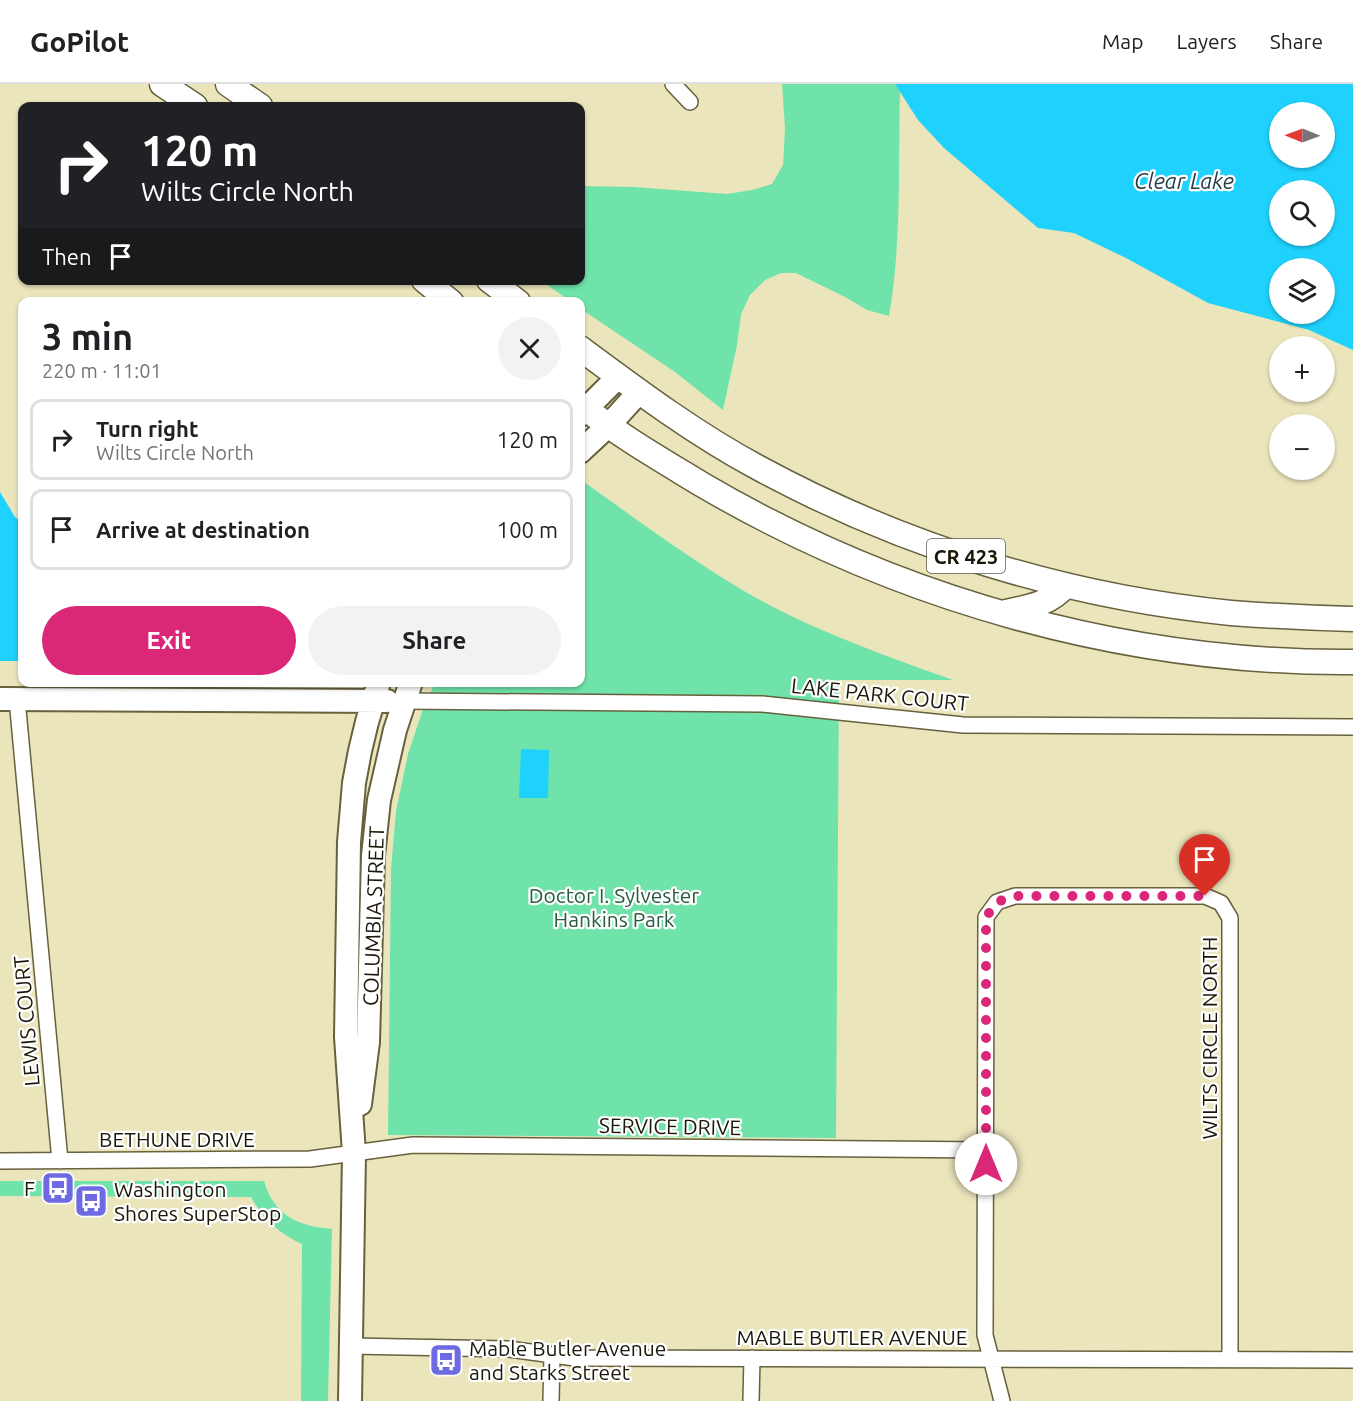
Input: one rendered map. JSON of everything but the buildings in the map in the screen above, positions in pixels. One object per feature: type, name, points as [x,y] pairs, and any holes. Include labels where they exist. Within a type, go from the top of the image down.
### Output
[{"type":"main road","points":[[162,84],[189,102]]},
{"type":"main road","points":[[228,84],[254,102]]},
{"type":"main road","points":[[429,285],[445,297]]},
{"type":"main road","points":[[496,285],[511,297]]},
{"type":"main road","name":"CR 423","points":[[585,352],[707,438],[757,467],[874,523],[938,547],[1005,569],[1066,585],[1126,597],[1229,612],[1353,619]]},
{"type":"main road","name":"CR 423","points":[[585,410],[645,450],[732,502],[818,546],[915,586],[1001,613],[1116,640],[1178,650],[1291,661],[1353,662]]},
{"type":"main road","points":[[1001,613],[1037,605],[1059,593],[1066,585]]},
{"type":"street","points":[[673,84],[690,102]]},
{"type":"street","points":[[585,407],[618,377]]},
{"type":"street","points":[[585,447],[639,392]]},
{"type":"street","name":"COLUMBIA STREET","points":[[350,1401],[354,1153],[346,1037],[349,842],[354,783],[364,732],[376,691]]},
{"type":"street","points":[[8,699],[407,692]]},
{"type":"street","name":"COLUMBIA STREET","points":[[354,1153],[368,1042],[376,822],[386,765],[407,692]]},
{"type":"street","name":"LAKE PARK COURT","points":[[407,692],[762,704],[963,725],[1353,727]]},
{"type":"street","name":"LEWIS COURT","points":[[8,699],[60,1161]]},
{"type":"street","name":"WILTS CIRCLE NORTH","points":[[1002,1401],[985,1335],[986,917],[997,902],[1015,896],[1205,896],[1221,903],[1230,918],[1230,1359]]},
{"type":"street","name":"SERVICE DRIVE","points":[[354,1153],[413,1145],[986,1150]]},
{"type":"street","name":"BETHUNE DRIVE","points":[[0,1161],[310,1159],[354,1153]]},
{"type":"street","name":"MABLE BUTLER AVENUE","points":[[351,1346],[508,1349],[575,1358],[1353,1360]]},
{"type":"street","points":[[552,1355],[552,1401]]},
{"type":"street","points":[[751,1401],[752,1358]]},
{"type":"green space","points":[[782,84],[895,84],[900,91],[898,232],[889,316],[867,310],[796,273],[781,273],[765,280],[750,295],[741,314],[723,410],[675,372],[585,312],[585,297],[564,297],[548,285],[585,285],[585,186],[634,187],[727,194],[752,190],[772,184],[783,165],[785,128]]},
{"type":"green space","name":"Doctor I. Sylvester Hankins Park","points":[[585,483],[734,585],[787,614],[848,641],[953,680],[839,680],[836,1138],[388,1135],[391,869],[396,811],[408,754],[433,687],[585,687]]},
{"type":"green space","points":[[0,1181],[264,1181],[274,1203],[289,1217],[308,1225],[332,1229],[328,1401],[301,1401],[302,1244],[272,1225],[251,1197],[0,1196]]},
{"type":"water","name":"Clear Lake","points":[[895,84],[1353,84],[1353,350],[1335,342],[1335,336],[1322,336],[1287,324],[1335,324],[1335,258],[1269,258],[1269,319],[1208,303],[1128,259],[1074,233],[1038,228],[944,148],[918,120]]},
{"type":"water","points":[[0,492],[18,520],[18,661],[0,661]]},
{"type":"water","points":[[521,749],[549,750],[548,798],[519,798]]},
{"type":"place","name":"F","points":[[58,1188]]},
{"type":"place","name":"Washington Shores SuperStop","points":[[91,1201]]},
{"type":"place","name":"Mable Butler Avenue and Starks Street","points":[[446,1360]]},
{"type":"route","points":[[986,1164],[986,917],[997,902],[1015,896],[1205,896]]}]
